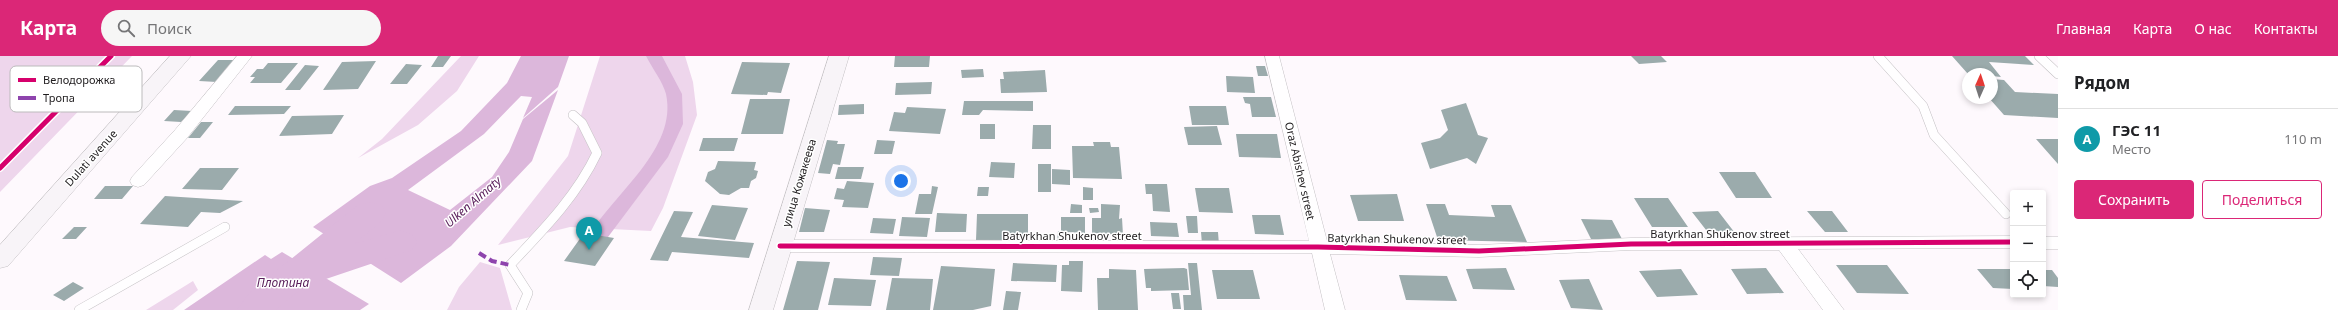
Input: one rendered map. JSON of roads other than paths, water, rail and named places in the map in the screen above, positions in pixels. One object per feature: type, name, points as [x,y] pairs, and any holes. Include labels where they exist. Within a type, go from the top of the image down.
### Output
[{"type":"street","name":"Dulati avenue","points":[[142,100],[181,56]]},
{"type":"street","points":[[138,181],[181,134],[245,56]]},
{"type":"street","name":"улица Кожакеева","points":[[761,310],[839,56]]},
{"type":"street","name":"Oraz Abishev street","points":[[1272,56],[1318,247],[1335,310]]},
{"type":"street","name":"Dulati avenue","points":[[0,260],[131,112]]},
{"type":"street","name":"Batyrkhan Shukenov street","points":[[780,246],[1318,247],[1479,251],[1631,244],[2010,242]]},
{"type":"street","points":[[2046,243],[2058,244]]},
{"type":"street","points":[[1785,244],[1834,310]]},
{"type":"lane","points":[[1878,56],[1923,106],[1934,135],[2006,214]]},
{"type":"lane","points":[[2039,56],[2058,74]]},
{"type":"lane","points":[[521,310],[528,293],[510,265],[563,206],[590,172],[597,153],[582,122],[573,115]]},
{"type":"lane","points":[[79,310],[225,227]]},
{"type":"water","points":[[521,56],[569,56],[558,87],[523,118],[532,97],[521,96],[484,134],[408,190],[450,210],[492,177],[509,152],[523,119],[558,90],[532,161],[451,246],[401,283],[313,227],[370,186],[392,178],[461,131],[507,83]]},
{"type":"water","name":"Плотина","points":[[282,252],[369,304],[360,310],[184,310],[265,255],[271,259]]},
{"type":"waterway","points":[[598,236],[662,153],[675,124],[674,94],[654,56]]},
{"type":"waterway","name":"Ulken Almaty","points":[[255,310],[262,302],[370,213]]},
{"type":"waterway","name":"Ulken Almaty","points":[[311,271],[400,242]]},
{"type":"place","name":"ГЭС 11","points":[[589,250]]}]
